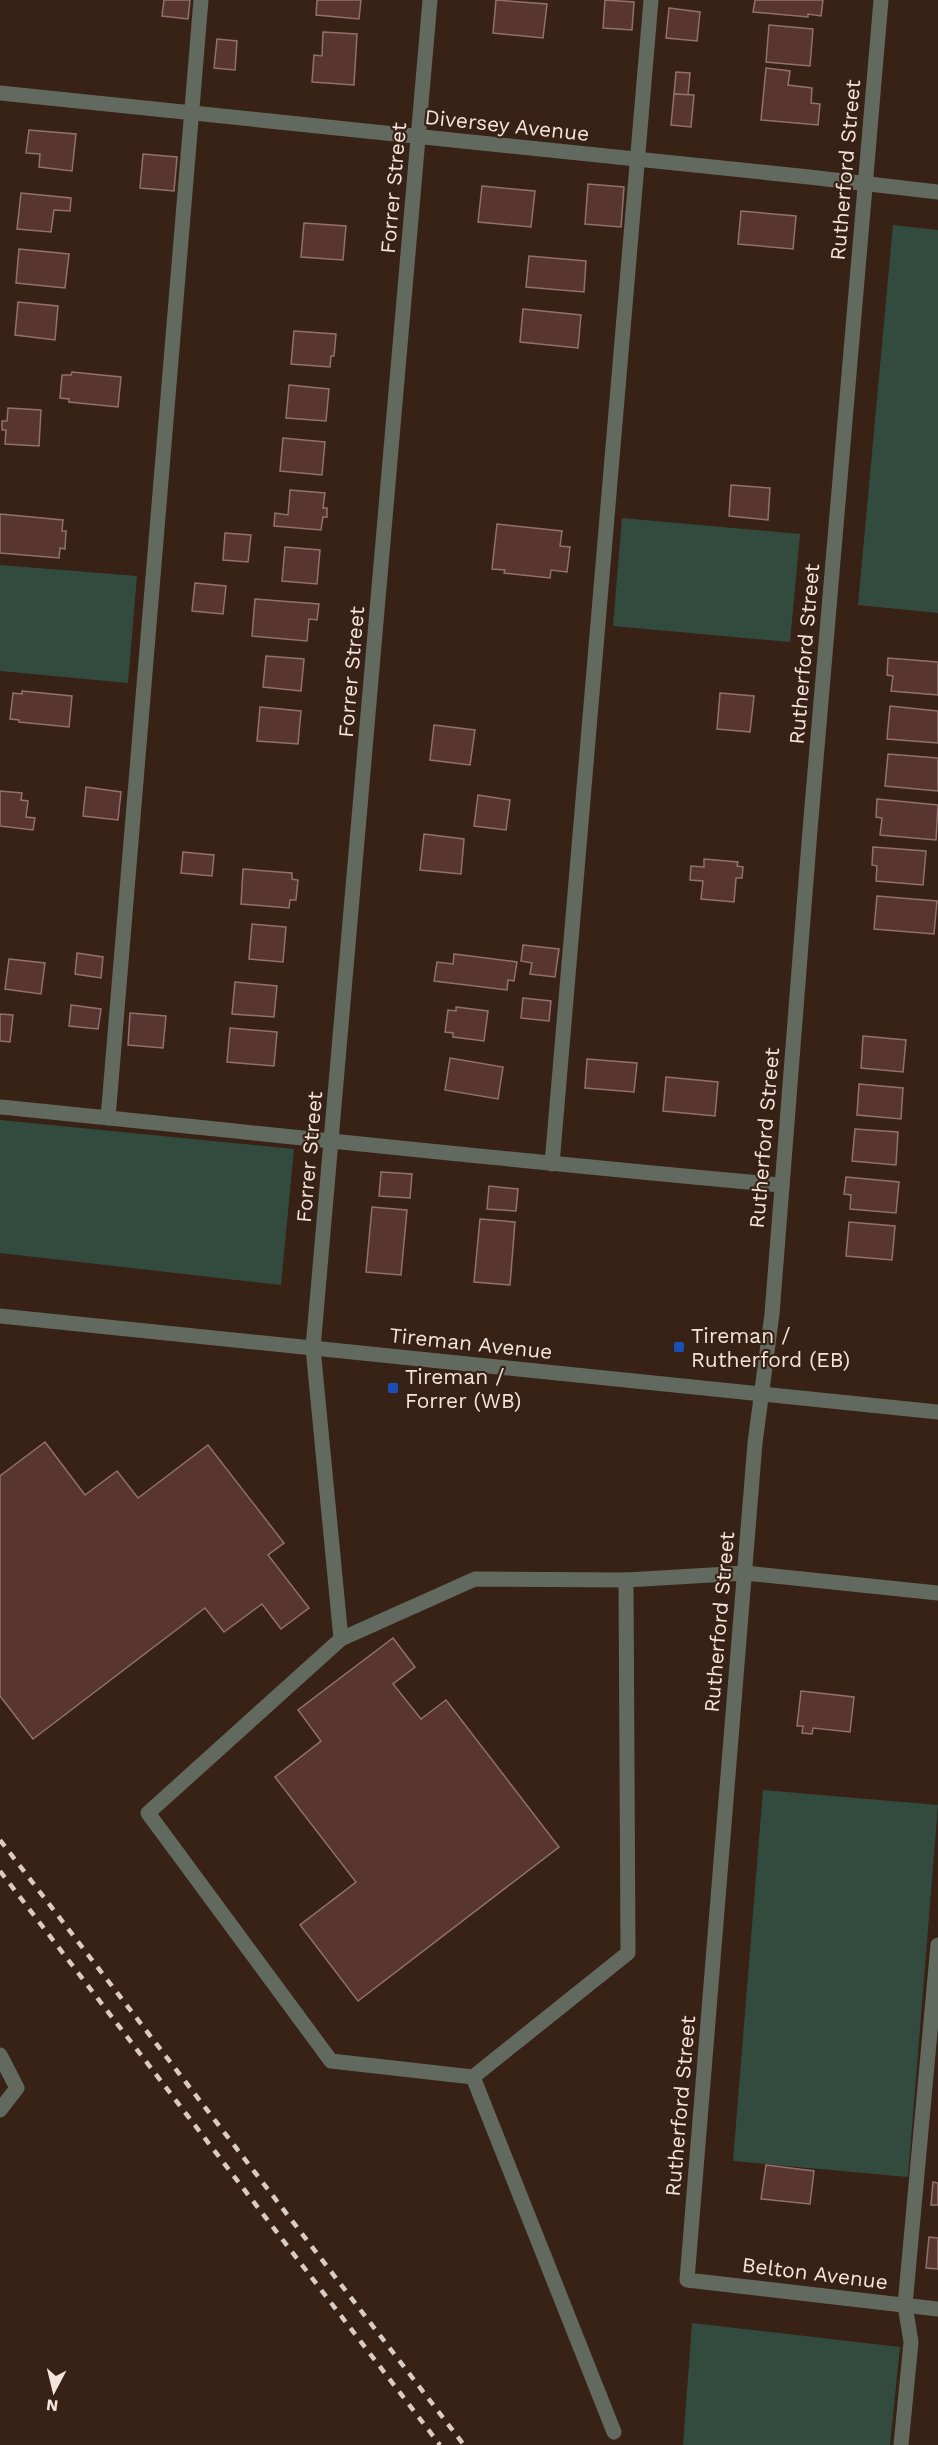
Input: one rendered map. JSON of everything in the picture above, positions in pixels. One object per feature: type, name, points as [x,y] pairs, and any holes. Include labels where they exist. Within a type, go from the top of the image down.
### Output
[{"type":"street","points":[[108,1118],[201,0]]},
{"type":"street","name":"Forrer Street","points":[[341,1640],[313,1348],[430,0]]},
{"type":"street","points":[[552,1164],[651,0]]},
{"type":"street","name":"Rutherford Street","points":[[687,2280],[755,1443],[772,1314],[881,0]]},
{"type":"street","name":"Diversey Avenue","points":[[0,93],[938,192]]},
{"type":"street","points":[[0,1107],[552,1164],[782,1185]]},
{"type":"street","name":"Tireman Avenue","points":[[0,1316],[938,1412]]},
{"type":"street","points":[[626,1580],[628,1953],[473,2077],[331,2061],[148,1813],[341,1640],[475,1580],[626,1580],[744,1573],[938,1593]]},
{"type":"street","points":[[901,2445],[911,2342],[905,2305],[938,1945]]},
{"type":"street","points":[[0,2055],[17,2088],[0,2110]]},
{"type":"street","points":[[473,2077],[614,2432]]},
{"type":"street","name":"Belton Avenue","points":[[687,2280],[938,2308]]},
{"type":"green space","points":[[893,225],[938,230],[938,613],[858,605]]},
{"type":"green space","points":[[622,518],[800,534],[790,642],[613,626]]},
{"type":"green space","points":[[0,565],[137,576],[128,683],[0,671]]},
{"type":"green space","points":[[0,1120],[294,1149],[281,1285],[0,1253]]},
{"type":"green space","points":[[763,1790],[938,1805],[908,2177],[733,2161]]},
{"type":"green space","points":[[692,2323],[900,2347],[890,2445],[683,2445]]},
{"type":"building","points":[[164,0],[190,0],[188,19],[162,16]]},
{"type":"building","points":[[317,0],[361,0],[359,19],[316,15]]},
{"type":"building","points":[[496,0],[547,4],[543,38],[493,33]]},
{"type":"building","points":[[605,0],[634,2],[632,30],[603,28]]},
{"type":"building","points":[[755,0],[823,0],[821,16],[808,14],[808,17],[753,12]]},
{"type":"building","points":[[669,8],[700,12],[697,41],[666,38]]},
{"type":"building","points":[[769,25],[813,29],[810,66],[766,62]]},
{"type":"building","points":[[323,32],[357,34],[354,85],[312,82],[314,55],[322,56]]},
{"type":"building","points":[[217,39],[237,41],[235,70],[214,68]]},
{"type":"building","points":[[766,68],[790,71],[788,85],[812,88],[811,103],[820,104],[818,125],[761,120]]},
{"type":"building","points":[[676,72],[690,73],[688,95],[674,94]]},
{"type":"building","points":[[674,94],[694,95],[691,127],[671,125]]},
{"type":"building","points":[[29,130],[76,134],[72,171],[39,167],[40,154],[26,153]]},
{"type":"building","points":[[143,154],[177,157],[174,191],[140,188]]},
{"type":"building","points":[[588,184],[624,187],[621,227],[585,224]]},
{"type":"building","points":[[482,186],[535,191],[531,227],[478,222]]},
{"type":"building","points":[[21,193],[71,198],[70,211],[54,210],[51,232],[17,229]]},
{"type":"building","points":[[741,211],[796,216],[793,249],[738,244]]},
{"type":"building","points":[[304,223],[346,226],[343,260],[301,257]]},
{"type":"building","points":[[19,249],[69,254],[65,288],[16,283]]},
{"type":"building","points":[[529,256],[586,261],[584,292],[526,287]]},
{"type":"building","points":[[18,302],[58,306],[55,340],[15,335]]},
{"type":"building","points":[[523,309],[581,315],[578,348],[520,342]]},
{"type":"building","points":[[294,331],[336,334],[334,356],[331,356],[330,367],[291,364]]},
{"type":"building","points":[[72,372],[121,377],[118,407],[69,402],[69,399],[60,398],[62,375],[71,375]]},
{"type":"building","points":[[289,385],[329,389],[326,421],[286,418]]},
{"type":"building","points":[[8,408],[41,410],[39,446],[5,444],[6,430],[2,430],[2,421],[7,421]]},
{"type":"building","points":[[283,438],[325,442],[322,475],[280,471]]},
{"type":"building","points":[[731,485],[770,488],[768,520],[729,516]]},
{"type":"building","points":[[290,490],[325,493],[323,508],[327,508],[327,517],[323,517],[321,530],[274,526],[275,513],[288,515]]},
{"type":"building","points":[[0,514],[63,520],[62,531],[66,531],[65,549],[60,548],[59,558],[0,553]]},
{"type":"building","points":[[497,524],[562,531],[560,546],[570,547],[567,572],[551,570],[550,578],[504,573],[505,570],[492,569]]},
{"type":"building","points":[[225,533],[251,535],[248,562],[223,560]]},
{"type":"building","points":[[285,547],[320,550],[317,584],[282,581]]},
{"type":"building","points":[[195,583],[226,586],[223,614],[192,611]]},
{"type":"building","points":[[255,599],[319,604],[317,620],[309,619],[307,641],[252,636]]},
{"type":"building","points":[[266,656],[304,659],[301,691],[263,687]]},
{"type":"building","points":[[888,658],[938,662],[938,695],[891,691],[893,676],[887,675]]},
{"type":"building","points":[[22,691],[72,696],[69,727],[10,719],[13,693],[22,694]]},
{"type":"building","points":[[720,693],[754,696],[750,732],[717,729]]},
{"type":"building","points":[[890,706],[938,711],[938,743],[887,739]]},
{"type":"building","points":[[260,707],[301,711],[298,744],[257,741]]},
{"type":"building","points":[[434,725],[475,730],[470,765],[430,760]]},
{"type":"building","points":[[888,754],[938,758],[938,791],[885,786]]},
{"type":"building","points":[[86,787],[121,792],[118,820],[83,816]]},
{"type":"building","points":[[0,791],[22,793],[21,800],[28,801],[26,817],[35,818],[33,830],[0,826]]},
{"type":"building","points":[[478,795],[510,800],[506,830],[474,826]]},
{"type":"building","points":[[877,799],[938,805],[936,840],[880,835],[882,818],[876,817]]},
{"type":"building","points":[[424,834],[464,839],[461,874],[420,870]]},
{"type":"building","points":[[873,847],[926,851],[923,885],[876,881],[877,866],[872,865]]},
{"type":"building","points":[[183,852],[214,855],[212,876],[181,873]]},
{"type":"building","points":[[704,859],[738,862],[737,866],[743,867],[742,878],[736,878],[734,902],[701,899],[703,881],[690,880],[691,866],[704,867]]},
{"type":"building","points":[[243,869],[292,873],[292,879],[298,880],[296,900],[290,900],[289,908],[241,904]]},
{"type":"building","points":[[877,896],[937,901],[934,934],[874,929]]},
{"type":"building","points":[[252,924],[286,927],[283,962],[249,959]]},
{"type":"building","points":[[523,945],[559,949],[555,977],[530,974],[532,963],[521,961]]},
{"type":"building","points":[[77,953],[103,957],[101,978],[75,974]]},
{"type":"building","points":[[454,954],[517,962],[514,981],[508,980],[507,990],[434,981],[437,962],[453,964]]},
{"type":"building","points":[[9,959],[45,963],[41,994],[5,989]]},
{"type":"building","points":[[235,982],[277,986],[274,1017],[232,1014]]},
{"type":"building","points":[[523,998],[551,1001],[549,1021],[521,1018]]},
{"type":"building","points":[[71,1005],[101,1009],[98,1029],[69,1026]]},
{"type":"building","points":[[456,1007],[488,1011],[484,1041],[453,1037],[453,1033],[445,1032],[448,1010],[456,1011]]},
{"type":"building","points":[[130,1013],[166,1016],[163,1048],[128,1045]]},
{"type":"building","points":[[0,1014],[13,1015],[10,1042],[0,1041]]},
{"type":"building","points":[[230,1028],[277,1032],[274,1066],[227,1062]]},
{"type":"building","points":[[863,1036],[906,1040],[903,1072],[861,1068]]},
{"type":"building","points":[[450,1058],[503,1067],[498,1099],[445,1090]]},
{"type":"building","points":[[587,1059],[637,1063],[634,1092],[585,1088]]},
{"type":"building","points":[[666,1077],[718,1082],[715,1116],[663,1111]]},
{"type":"building","points":[[859,1084],[903,1088],[901,1119],[857,1115]]},
{"type":"building","points":[[855,1129],[898,1132],[896,1165],[852,1161]]},
{"type":"building","points":[[381,1172],[412,1174],[410,1198],[379,1196]]},
{"type":"building","points":[[846,1177],[899,1182],[896,1213],[850,1209],[851,1195],[844,1194]]},
{"type":"building","points":[[489,1186],[518,1189],[516,1211],[487,1209]]},
{"type":"building","points":[[372,1207],[407,1210],[401,1275],[366,1272]]},
{"type":"building","points":[[480,1219],[515,1222],[510,1285],[474,1282]]},
{"type":"building","points":[[849,1222],[895,1226],[892,1260],[846,1256]]},
{"type":"building","points":[[45,1442],[85,1495],[117,1471],[138,1498],[208,1445],[284,1543],[268,1555],[309,1608],[281,1629],[262,1604],[224,1632],[205,1608],[33,1739],[0,1696],[0,1476]]},
{"type":"building","points":[[393,1638],[415,1667],[393,1684],[421,1719],[446,1700],[559,1847],[358,2001],[300,1925],[356,1882],[275,1777],[321,1741],[298,1710]]},
{"type":"building","points":[[801,1691],[854,1697],[850,1732],[813,1728],[812,1734],[802,1733],[803,1726],[797,1726]]},
{"type":"building","points":[[766,2165],[814,2171],[810,2204],[761,2199]]},
{"type":"building","points":[[933,2182],[938,2183],[938,2205],[931,2205]]},
{"type":"building","points":[[929,2237],[938,2238],[938,2269],[926,2268]]},
{"type":"railway","points":[[0,1840],[464,2445]]},
{"type":"railway","points":[[0,1871],[440,2445]]},
{"type":"place","name":"Tireman / Rutherford (EB)","points":[[679,1347]]},
{"type":"place","name":"Tireman / Forrer (WB)","points":[[393,1388]]}]
